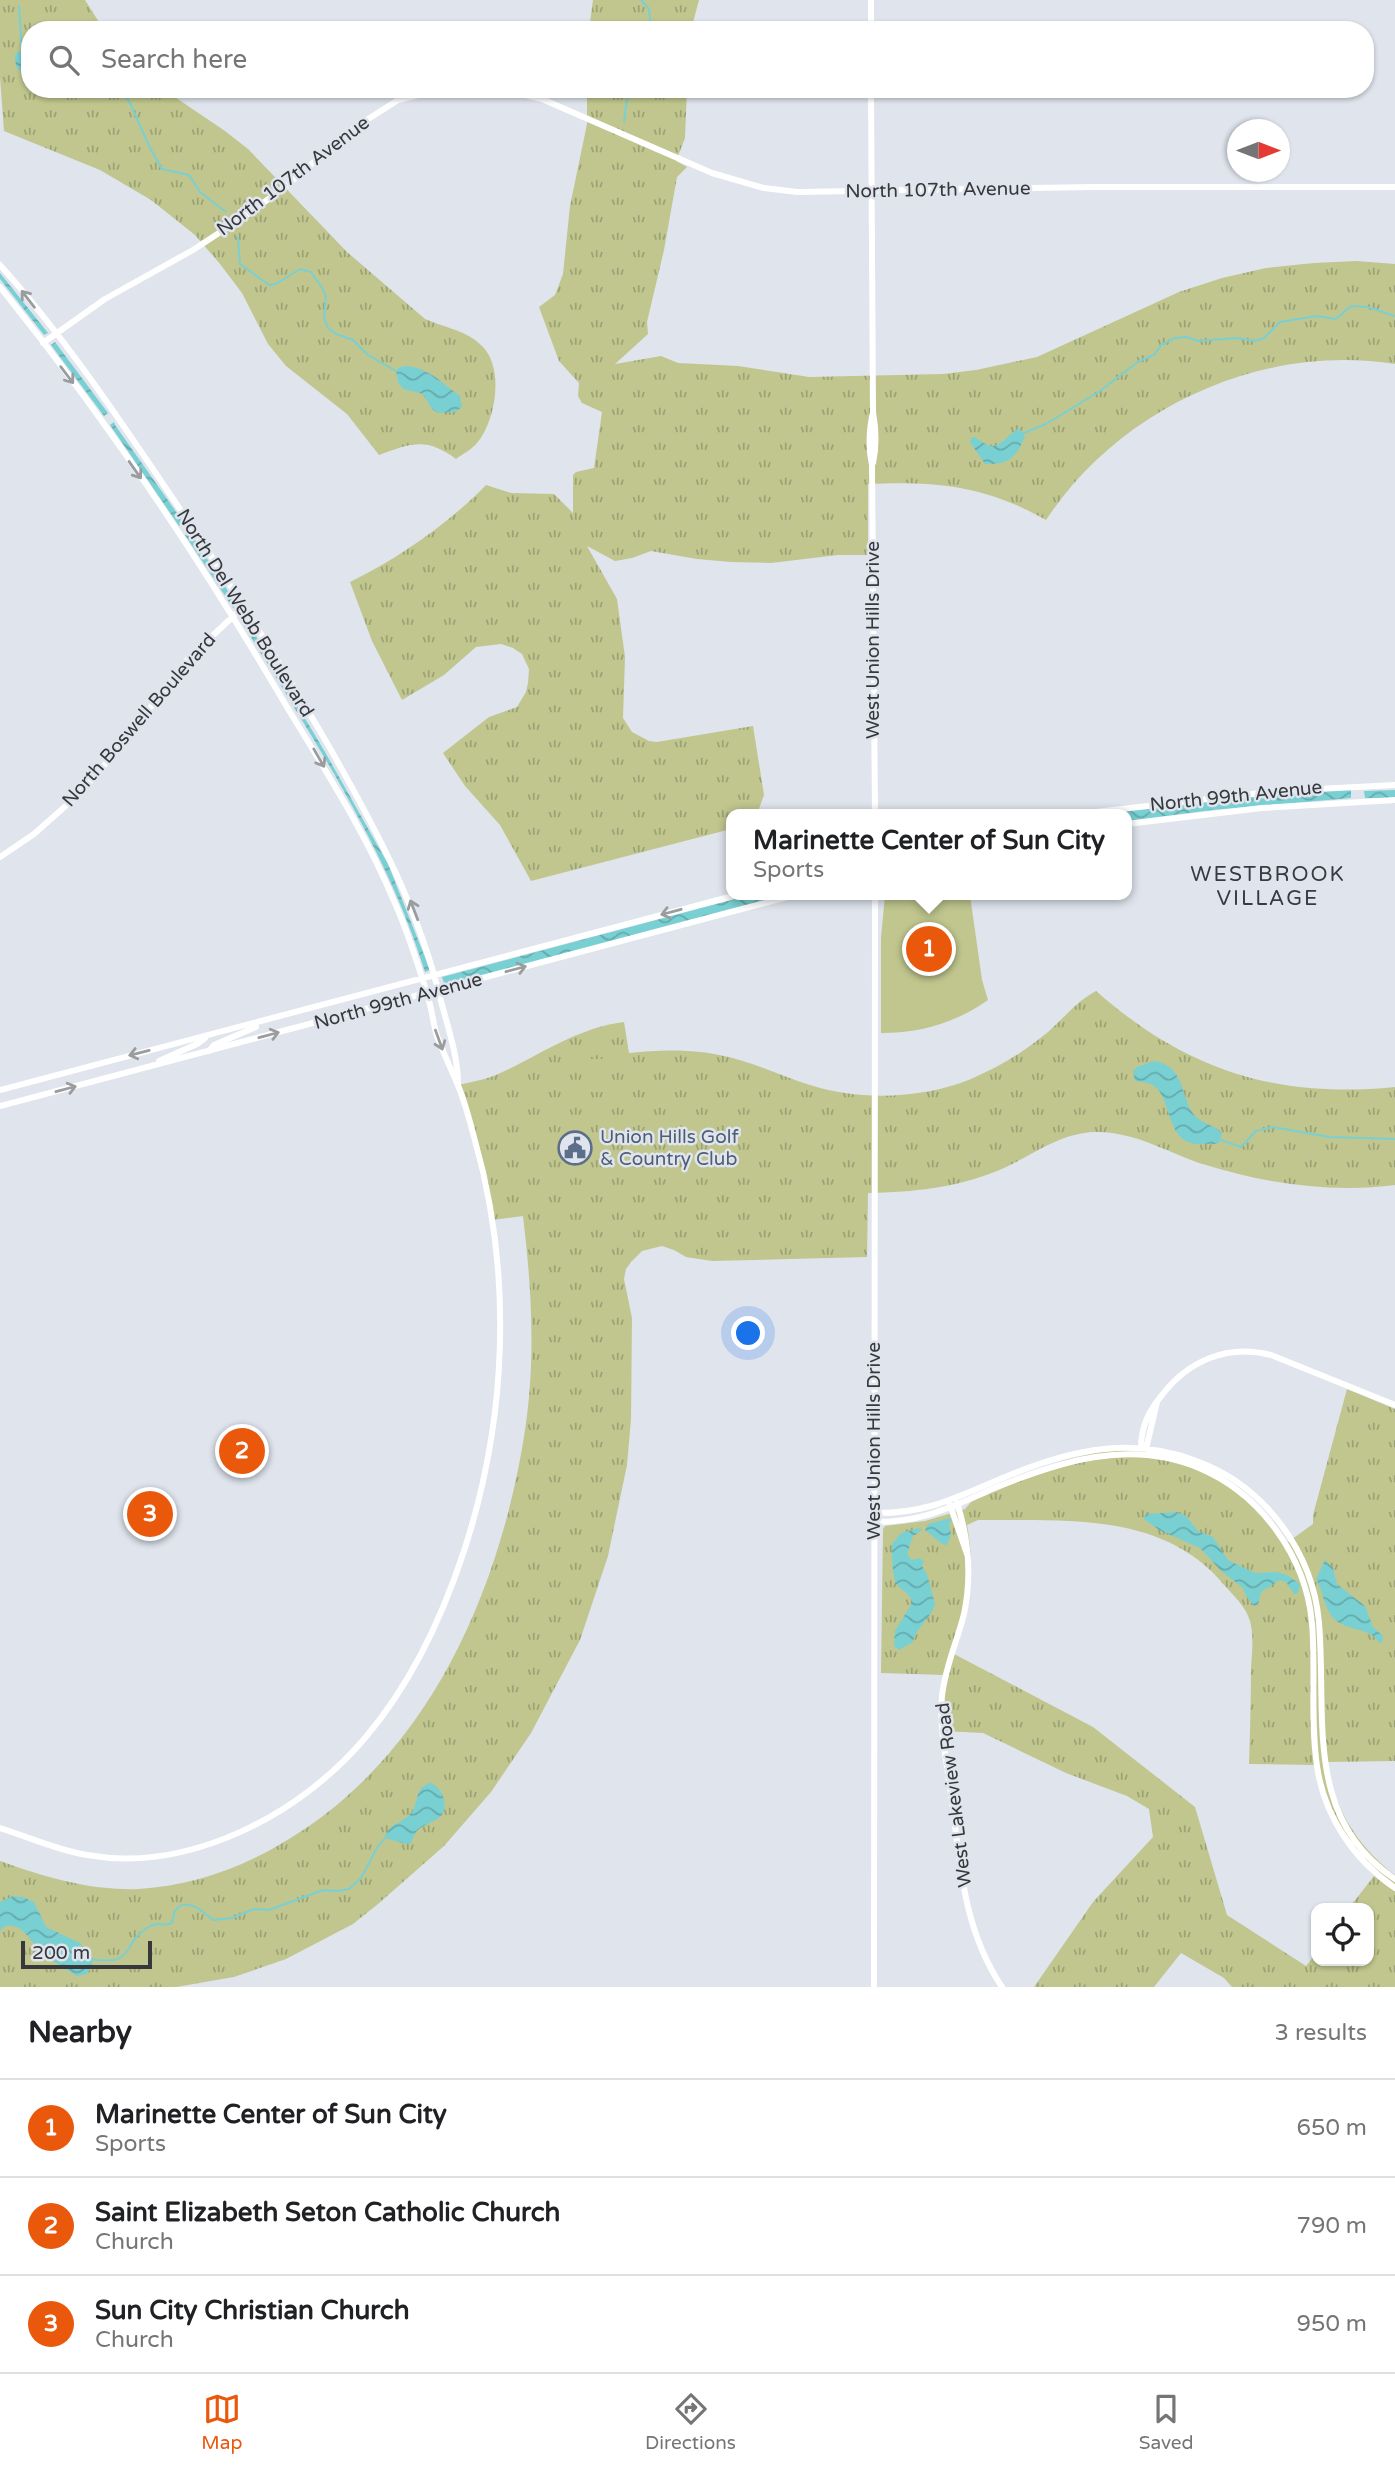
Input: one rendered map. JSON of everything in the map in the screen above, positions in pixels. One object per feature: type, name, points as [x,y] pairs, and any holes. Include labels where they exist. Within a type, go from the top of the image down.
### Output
[{"type":"street","points":[[871,0],[871,21]]},
{"type":"street","name":"North 107th Avenue","points":[[43,343],[105,299],[192,250],[251,212],[351,130],[398,100],[406,98]]},
{"type":"street","name":"North 107th Avenue","points":[[538,98],[712,173],[765,188],[797,192],[1095,187],[1395,187]]},
{"type":"street","name":"West Union Hills Drive","points":[[871,98],[873,412],[876,451],[873,465],[875,809]]},
{"type":"street","name":"North Del Webb Boulevard","points":[[0,265],[56,334],[155,472],[244,606],[321,734],[386,851],[417,919],[439,990],[458,1086]]},
{"type":"street","name":"North Del Webb Boulevard","points":[[0,287],[142,479],[233,616],[308,740],[378,866],[398,911],[422,979],[435,1030],[458,1086]]},
{"type":"street","name":"North Boswell Boulevard","points":[[0,857],[34,834],[78,796],[188,659],[244,606]]},
{"type":"street","name":"North 99th Avenue","points":[[1119,809],[1250,793],[1395,785]]},
{"type":"street","name":"North 99th Avenue","points":[[1132,823],[1262,808],[1395,800]]},
{"type":"street","name":"North 99th Avenue","points":[[0,1090],[726,898]]},
{"type":"street","name":"North 99th Avenue","points":[[0,1106],[777,900]]},
{"type":"street","name":"West Union Hills Drive","points":[[874,1987],[875,900]]},
{"type":"street","points":[[209,1051],[214,1045],[274,1018]]},
{"type":"street","points":[[144,1068],[197,1044],[205,1037]]},
{"type":"street","points":[[0,1828],[50,1847],[92,1856],[132,1858],[184,1851],[250,1828],[314,1787],[361,1743],[391,1706],[416,1663],[458,1569],[475,1517],[497,1405],[501,1321],[495,1242],[486,1184],[458,1086]]},
{"type":"street","points":[[1144,1449],[1157,1401],[1170,1384],[1195,1364],[1226,1352],[1246,1351],[1271,1355],[1395,1405]]},
{"type":"street","points":[[874,1522],[907,1520],[1087,1457],[1144,1449],[1210,1473],[1245,1496],[1269,1521],[1291,1554],[1303,1583],[1312,1622],[1321,1768],[1329,1808],[1344,1837],[1365,1862],[1395,1888]]},
{"type":"street","points":[[874,1513],[953,1504]]},
{"type":"street","name":"West Lakeview Road","points":[[953,1504],[966,1530],[968,1585],[964,1615],[951,1653],[942,1696],[943,1731],[969,1919],[988,1966],[1002,1987]]},
{"type":"street","points":[[1321,1768],[1339,1814],[1350,1833],[1370,1857],[1395,1879]]},
{"type":"green space","points":[[0,0],[85,0],[98,21],[21,21],[21,98],[176,98],[225,131],[248,149],[347,252],[425,319],[463,333],[483,347],[494,368],[495,395],[489,421],[475,445],[456,459],[436,447],[419,444],[400,447],[379,455],[347,414],[286,366],[268,344],[242,293],[195,235],[151,200],[100,170],[4,131],[0,77]]},
{"type":"green space","points":[[593,0],[699,0],[693,21],[590,21]]},
{"type":"green space","points":[[587,98],[687,98],[685,138],[676,161],[687,167],[677,177],[647,322],[648,334],[615,364],[661,356],[678,363],[738,366],[809,377],[943,374],[976,370],[1037,357],[1179,292],[1222,278],[1266,268],[1356,261],[1395,264],[1395,364],[1345,360],[1294,364],[1245,375],[1198,392],[1154,416],[1113,445],[1077,480],[1046,520],[1003,500],[960,488],[868,484],[868,555],[838,555],[771,563],[697,559],[651,551],[615,561],[587,546],[617,599],[625,657],[623,718],[632,732],[657,742],[753,726],[764,795],[759,809],[726,809],[726,830],[531,881],[500,825],[465,786],[443,753],[489,717],[517,707],[528,683],[529,669],[522,654],[501,644],[476,647],[444,675],[402,700],[372,641],[350,582],[422,539],[486,485],[511,493],[554,494],[573,513],[573,475],[594,468],[602,412],[582,403],[578,396],[579,383],[559,361],[539,307],[555,295],[563,274],[570,206],[587,124]]},
{"type":"green space","points":[[885,900],[971,900],[982,980],[988,1000],[950,1021],[924,1029],[881,1033],[881,938]]},
{"type":"green space","points":[[1096,991],[1164,1041],[1235,1073],[1272,1083],[1311,1088],[1352,1090],[1395,1087],[1395,1185],[1347,1188],[1276,1182],[1206,1165],[1124,1135],[1082,1133],[1057,1141],[981,1177],[918,1190],[868,1193],[867,1257],[712,1261],[686,1257],[662,1246],[642,1251],[626,1269],[624,1279],[632,1318],[631,1419],[627,1465],[608,1556],[580,1640],[531,1733],[491,1792],[444,1846],[353,1924],[286,1959],[234,1977],[176,1987],[0,1987],[0,1861],[68,1882],[121,1889],[176,1884],[212,1875],[246,1862],[279,1845],[330,1810],[375,1769],[414,1722],[447,1670],[474,1615],[495,1557],[512,1497],[528,1409],[531,1354],[529,1271],[523,1216],[492,1220],[458,1085],[496,1075],[574,1036],[624,1022],[629,1053],[708,1053],[742,1061],[829,1090],[849,1094],[912,1094],[952,1086],[1001,1064],[1039,1039]]},
{"type":"green space","points":[[582,1059],[606,1059],[605,1092],[581,1092]]},
{"type":"green space","points":[[1347,1389],[1395,1409],[1395,1761],[1328,1762],[1341,1810],[1359,1839],[1395,1875],[1395,1987],[1232,1987],[1224,1978],[1181,1953],[1154,1987],[1034,1987],[1093,1902],[1153,1837],[1149,1809],[1127,1796],[1066,1773],[983,1733],[943,1731],[945,1675],[881,1673],[883,1529],[885,1526],[925,1521],[965,1509],[978,1494],[1008,1480],[1065,1460],[1099,1452],[1144,1449],[1209,1471],[1240,1488],[1275,1523],[1288,1542],[1313,1524],[1313,1515]],"holes":[[[978,1520],[1045,1520],[1111,1525],[1143,1532],[1173,1544],[1200,1562],[1246,1611],[1252,1639],[1249,1764],[1315,1765],[1336,1825],[1351,1850],[1374,1876],[1353,1903],[1374,1903],[1374,1966],[1311,1966],[1311,1960],[1306,1966],[1227,1915],[1195,1807],[1093,1727],[954,1654],[971,1575],[967,1525]]]},
{"type":"water","points":[[21,51],[21,72],[16,66],[15,55]]},
{"type":"water","points":[[0,273],[48,333],[44,335],[0,279]]},
{"type":"water","points":[[55,342],[108,413],[104,416],[51,345]]},
{"type":"water","points":[[407,366],[429,373],[460,396],[462,407],[455,412],[438,413],[432,409],[423,394],[403,389],[398,382],[396,371]]},
{"type":"water","points":[[114,422],[184,523],[179,526],[110,425]]},
{"type":"water","points":[[1017,429],[1025,436],[1022,444],[1011,459],[1000,463],[985,464],[970,442],[971,438],[975,437],[988,445],[997,445]]},
{"type":"water","points":[[190,532],[237,605],[233,608],[185,535]]},
{"type":"water","points":[[244,616],[388,864],[430,970],[425,972],[409,925],[367,834],[240,619]]},
{"type":"water","points":[[1351,789],[1351,798],[1212,810],[1132,820],[1132,810],[1135,809]]},
{"type":"water","points":[[1395,790],[1395,798],[1365,798],[1364,791]]},
{"type":"water","points":[[731,900],[770,900],[445,986],[442,977]]},
{"type":"water","points":[[1154,1061],[1165,1064],[1178,1076],[1195,1116],[1222,1133],[1219,1143],[1192,1143],[1184,1140],[1174,1127],[1158,1089],[1135,1081],[1133,1071]]},
{"type":"water","points":[[1177,1512],[1186,1516],[1198,1531],[1213,1537],[1228,1560],[1255,1573],[1277,1572],[1287,1575],[1300,1584],[1298,1593],[1294,1594],[1286,1582],[1280,1580],[1261,1592],[1258,1605],[1254,1606],[1243,1588],[1221,1571],[1200,1548],[1159,1530],[1144,1519],[1146,1514]]},
{"type":"water","points":[[950,1518],[951,1535],[947,1545],[925,1530],[928,1524]]},
{"type":"water","points":[[919,1528],[922,1530],[913,1536],[907,1554],[912,1560],[919,1558],[924,1561],[922,1566],[927,1574],[935,1604],[913,1642],[899,1650],[894,1646],[895,1631],[912,1603],[897,1585],[892,1544],[901,1533]]},
{"type":"water","points":[[1325,1560],[1333,1568],[1337,1584],[1365,1606],[1373,1627],[1383,1636],[1382,1643],[1370,1634],[1333,1618],[1316,1579]]},
{"type":"water","points":[[431,1783],[440,1790],[443,1798],[445,1808],[440,1817],[420,1828],[411,1843],[385,1838],[389,1829],[413,1810],[422,1787]]},
{"type":"water","points":[[13,1896],[34,1902],[46,1927],[80,1943],[93,1962],[87,1974],[77,1976],[55,1963],[16,1927],[5,1926],[0,1931],[0,1902]]},
{"type":"waterway","points":[[641,0],[649,9],[650,21]]},
{"type":"waterway","points":[[19,6],[21,36]]},
{"type":"waterway","points":[[126,98],[162,169],[189,175],[200,192],[226,212]]},
{"type":"waterway","points":[[624,122],[628,98]]},
{"type":"waterway","points":[[238,237],[240,264],[269,285],[276,284],[300,269],[311,272],[326,297],[324,318],[328,328],[353,340],[368,355],[396,371]]},
{"type":"waterway","points":[[1024,433],[1046,424],[1100,391],[1139,361],[1154,355],[1161,345],[1175,338],[1186,337],[1198,341],[1236,338],[1255,341],[1264,338],[1280,322],[1317,316],[1336,319],[1351,306],[1368,307],[1395,316]]},
{"type":"waterway","points":[[1221,1140],[1241,1147],[1256,1131],[1273,1127],[1329,1137],[1395,1139]]},
{"type":"waterway","points":[[91,1959],[106,1961],[122,1957],[141,1933],[156,1924],[172,1923],[175,1911],[184,1905],[195,1907],[213,1920],[232,1918],[254,1909],[269,1910],[323,1890],[349,1889],[361,1878],[385,1838]]},
{"type":"place","name":"Marinette Center of Sun City","points":[[929,949]]},
{"type":"place","name":"Union Hills Golf & Country Club","points":[[575,1148]]},
{"type":"place","name":"Saint Elizabeth Seton Catholic Church","points":[[242,1451]]},
{"type":"place","name":"Sun City Christian Church","points":[[150,1514]]},
{"type":"district","name":"WESTBROOK VILLAGE","points":[[1268,886]]}]
